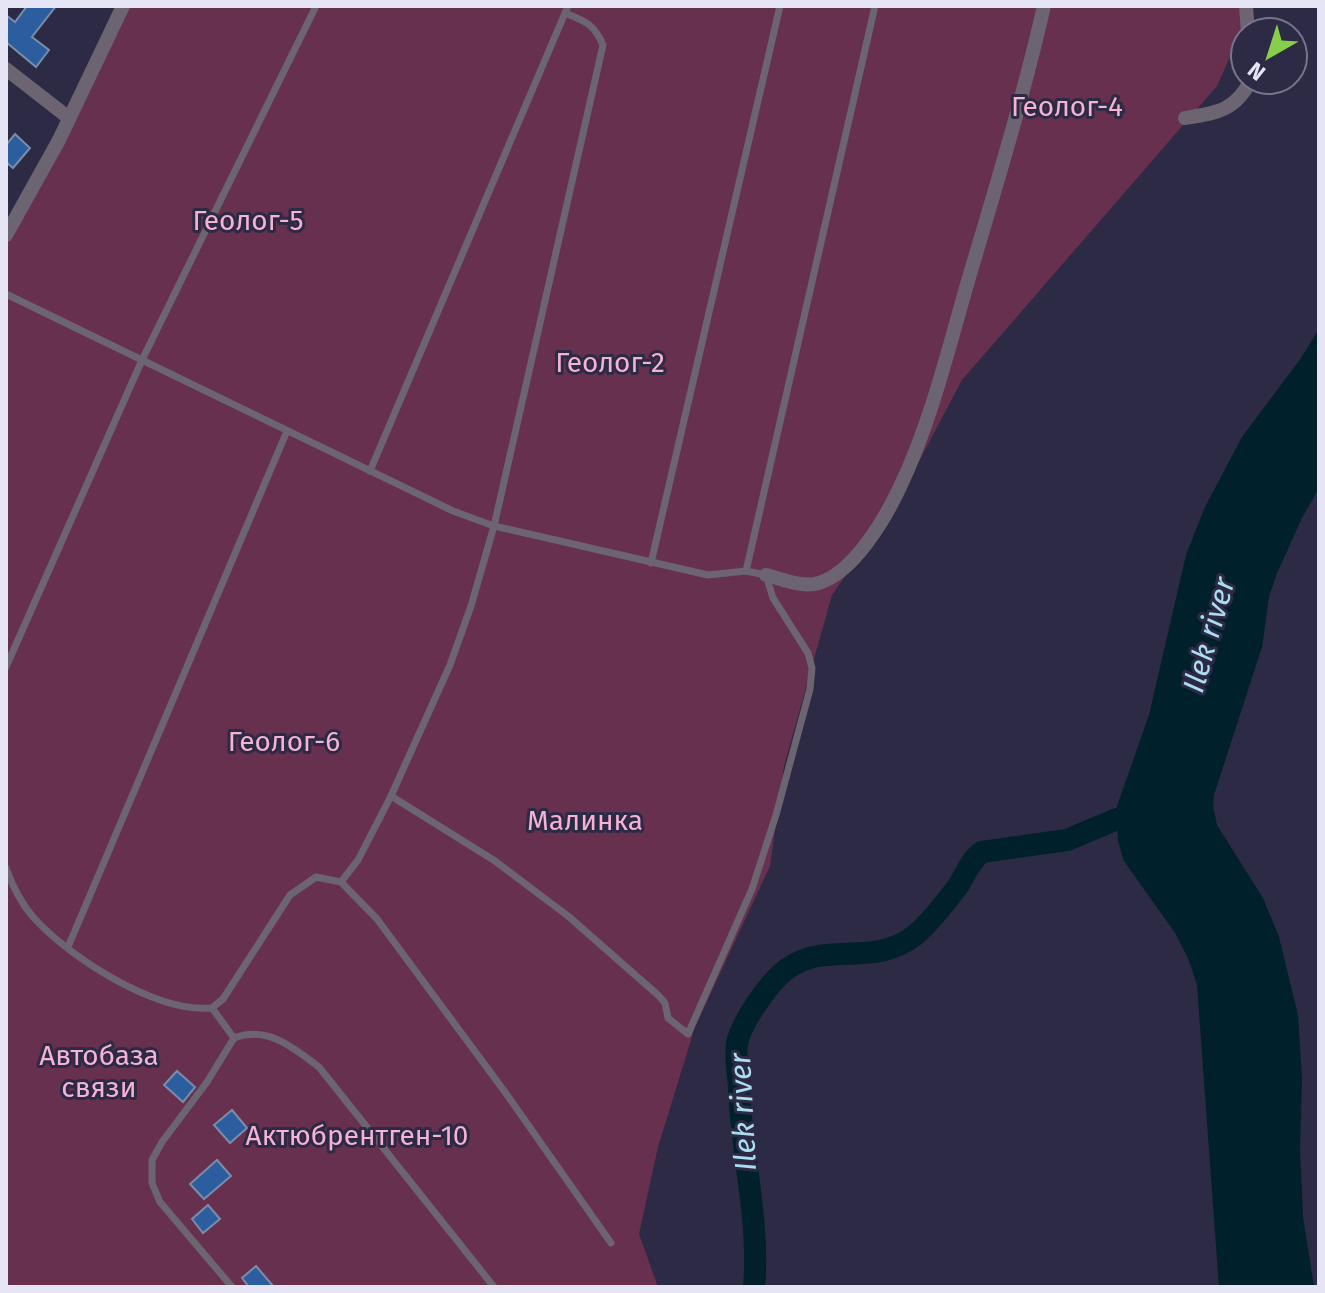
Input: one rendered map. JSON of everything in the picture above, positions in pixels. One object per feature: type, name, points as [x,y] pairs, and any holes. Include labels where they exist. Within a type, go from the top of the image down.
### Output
[{"type":"street","points":[[6,235],[69,118],[123,6]]},
{"type":"street","points":[[766,575],[804,585],[819,583],[834,575],[853,560],[899,489],[937,387],[1004,158],[1044,6]]},
{"type":"street","points":[[6,69],[69,118]]},
{"type":"street","points":[[1185,118],[1229,108],[1242,96]]},
{"type":"lane","points":[[6,667],[142,360],[316,6]]},
{"type":"lane","points":[[651,563],[780,6]]},
{"type":"lane","points":[[746,571],[875,6]]},
{"type":"lane","points":[[341,882],[358,860],[391,796],[450,665],[494,526],[603,45],[597,30],[567,10],[370,471]]},
{"type":"lane","points":[[6,294],[415,495],[494,526],[708,575],[746,571],[766,575],[773,598],[808,653],[812,668],[810,689],[776,815],[752,889],[688,1034],[668,1018],[665,1003],[658,995],[568,916],[495,861],[391,796]]},
{"type":"lane","points":[[68,947],[287,431]]},
{"type":"lane","points":[[6,868],[32,915],[68,947],[117,982],[196,1009],[212,1008],[223,999],[290,895],[316,877],[341,882],[386,932],[505,1092],[611,1243]]},
{"type":"lane","points":[[212,1008],[234,1038]]},
{"type":"lane","points":[[232,1287],[160,1202],[152,1183],[152,1160],[234,1038],[250,1032],[270,1036],[292,1046],[319,1067],[494,1287]]},
{"type":"green space","points":[[122,6],[1253,6],[1248,16],[1229,16],[1229,59],[1217,86],[962,380],[899,499],[832,595],[784,766],[770,866],[695,1027],[658,1147],[639,1234],[658,1287],[6,1287],[6,244]]},
{"type":"water","points":[[1319,329],[1319,488],[1302,518],[1269,597],[1262,647],[1213,806],[1217,825],[1263,898],[1279,937],[1298,1015],[1302,1079],[1300,1150],[1303,1217],[1314,1287],[1219,1287],[1197,985],[1175,933],[1124,861],[1118,841],[1117,806],[1149,715],[1186,555],[1205,507],[1242,437]]},
{"type":"building","points":[[27,6],[56,6],[32,37],[49,50],[36,67],[6,42],[6,15],[15,22]]},
{"type":"building","points":[[15,134],[30,148],[13,168],[6,162],[6,145]]},
{"type":"building","points":[[177,1071],[195,1087],[183,1102],[164,1085]]},
{"type":"building","points":[[232,1110],[247,1128],[230,1143],[214,1125]]},
{"type":"building","points":[[217,1160],[231,1176],[204,1199],[190,1184]]},
{"type":"building","points":[[208,1205],[220,1219],[203,1233],[192,1219]]},
{"type":"building","points":[[256,1266],[274,1287],[249,1287],[242,1278]]},
{"type":"waterway","name":"Ilek river","points":[[754,1287],[754,1237],[736,1049],[744,1026],[772,983],[787,969],[802,961],[818,956],[882,951],[914,936],[943,906],[971,863],[982,852],[1067,840],[1145,811]]},
{"type":"park label","name":"Геолог-4","points":[[1067,106]]},
{"type":"park label","name":"Геолог-5","points":[[248,220]]},
{"type":"park label","name":"Геолог-2","points":[[610,362]]},
{"type":"park label","name":"Геолог-6","points":[[284,741]]},
{"type":"park label","name":"Малинка","points":[[585,820]]},
{"type":"park label","name":"Автобаза связи","points":[[99,1071]]},
{"type":"park label","name":"Актюбрентген-10","points":[[357,1135]]}]
